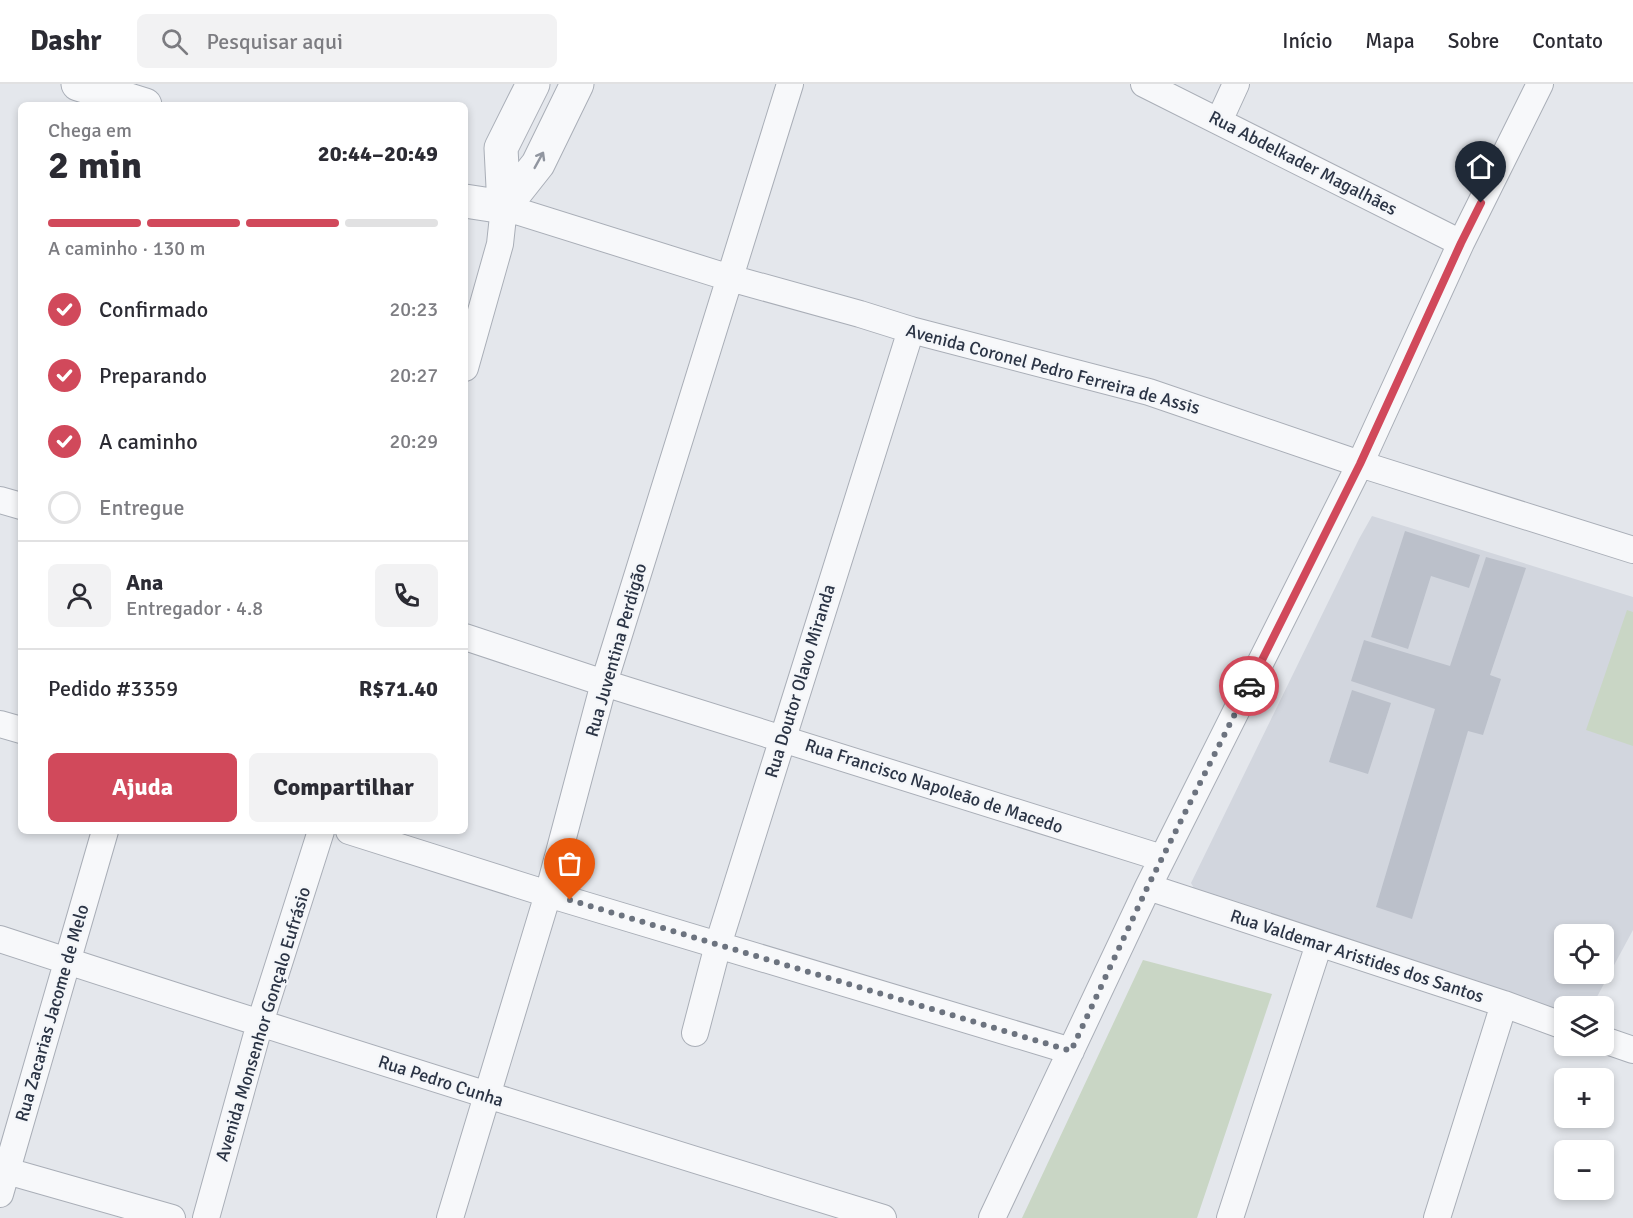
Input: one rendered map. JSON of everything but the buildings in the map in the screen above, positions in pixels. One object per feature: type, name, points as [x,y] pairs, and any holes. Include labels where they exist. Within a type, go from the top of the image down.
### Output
[{"type":"street","points":[[78,84],[135,102]]},
{"type":"street","points":[[468,357],[500,244],[504,207],[501,148],[533,84]]},
{"type":"street","points":[[504,207],[538,164],[577,84]]},
{"type":"street","name":"Rua Juventina Perdigão","points":[[450,1218],[548,894],[604,683],[790,84]]},
{"type":"street","name":"Rua Abdelkader Magalhães","points":[[1144,84],[1461,243]]},
{"type":"street","points":[[1219,121],[1236,84]]},
{"type":"street","points":[[992,1218],[1148,886],[1360,464],[1461,243],[1540,84]]},
{"type":"street","points":[[468,201],[504,207]]},
{"type":"street","name":"Avenida Coronel Pedro Ferreira de Assis","points":[[504,207],[730,278],[910,330],[1149,392],[1360,464],[1633,550]]},
{"type":"street","name":"Rua Doutor Olavo Miranda","points":[[695,1033],[718,945],[910,330]]},
{"type":"street","points":[[0,500],[18,505]]},
{"type":"street","name":"Rua Francisco Napoleão de Macedo","points":[[468,638],[604,683],[1162,858]]},
{"type":"street","points":[[0,723],[18,729]]},
{"type":"street","name":"Rua Zacarias Jacome de Melo","points":[[3,1183],[104,834]]},
{"type":"street","name":"Avenida Monsenhor Gonçalo Eufrásio","points":[[206,1218],[260,1023],[320,834]]},
{"type":"street","points":[[358,834],[548,894],[1071,1051]]},
{"type":"street","name":"Rua Valdemar Aristides dos Santos","points":[[1148,886],[1554,1022]]},
{"type":"street","name":"Rua Pedro Cunha","points":[[0,939],[487,1095],[883,1218]]},
{"type":"street","points":[[1230,1218],[1319,944]]},
{"type":"street","points":[[1437,1218],[1504,1004]]},
{"type":"street","points":[[1614,1043],[1633,1050]]},
{"type":"street","points":[[3,1183],[172,1218]]},
{"type":"shaded area","points":[[1372,516],[1633,597],[1633,930],[1614,965],[1614,924],[1554,924],[1554,984],[1604,984],[1597,996],[1554,996],[1554,1010],[1201,901],[1191,883]]},
{"type":"green space","points":[[1627,610],[1633,612],[1633,746],[1586,730]]},
{"type":"green space","points":[[1143,960],[1272,994],[1197,1218],[1022,1218]]},
{"type":"way so far","points":[[570,900],[1071,1051],[1148,886],[1249,686]]},
{"type":"route","points":[[1249,686],[1360,464],[1481,203]]}]
